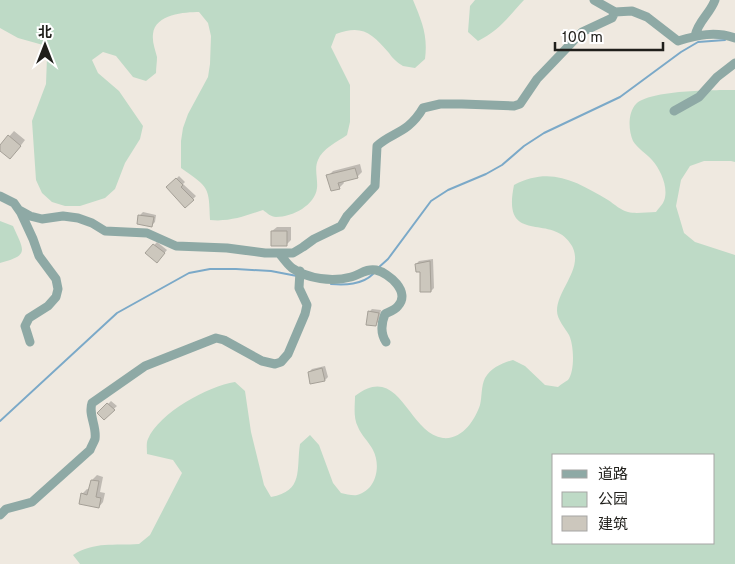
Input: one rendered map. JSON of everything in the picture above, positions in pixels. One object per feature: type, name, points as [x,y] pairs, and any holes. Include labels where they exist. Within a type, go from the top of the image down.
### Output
[{"type":"street","points":[[594,0],[615,12],[632,11],[647,17],[678,41],[695,36],[721,34],[735,38]]},
{"type":"street","points":[[695,36],[697,26],[713,7],[715,0]]},
{"type":"street","points":[[19,210],[30,216],[42,219],[63,216],[78,218],[92,223],[105,231],[147,232],[176,246],[227,248],[258,253],[292,253],[314,239],[341,226],[347,216],[375,186],[378,146],[383,140],[407,127],[417,118],[423,108],[440,104],[514,106],[520,104],[537,79],[582,32],[612,18],[615,12]]},
{"type":"street","points":[[674,112],[699,96],[711,82],[735,63]]},
{"type":"street","points":[[0,196],[14,204],[19,210],[39,256],[56,279],[58,289],[56,296],[48,306],[29,318],[25,326],[30,342]]},
{"type":"street","points":[[0,515],[6,509],[32,502],[90,450],[95,440],[91,415],[92,403],[145,366],[216,338],[224,340],[262,361],[275,364],[280,362],[288,354],[307,306],[299,288],[299,276],[279,253]]},
{"type":"street","points":[[299,276],[337,280],[377,270],[390,276],[401,293],[402,300],[398,306],[385,314],[382,321],[382,336],[386,342]]},
{"type":"green space","points":[[0,0],[413,0],[422,22],[425,36],[425,59],[415,68],[403,66],[393,59],[377,40],[366,32],[353,30],[336,34],[331,47],[350,85],[350,122],[347,135],[326,149],[318,160],[316,166],[317,188],[312,200],[302,209],[289,215],[276,217],[269,215],[263,210],[231,219],[210,220],[209,200],[206,189],[181,168],[181,141],[188,114],[208,77],[211,36],[208,23],[199,12],[179,14],[165,18],[155,27],[153,34],[153,43],[157,57],[156,73],[146,81],[133,77],[116,56],[103,52],[92,60],[98,73],[119,91],[143,126],[140,139],[125,163],[115,189],[105,198],[80,206],[65,206],[52,202],[42,193],[36,180],[32,121],[46,84],[47,57],[43,45],[18,38],[0,28]]},
{"type":"green space","points":[[475,0],[524,0],[498,28],[478,41],[468,32],[470,6]]},
{"type":"green space","points":[[735,90],[735,162],[704,161],[690,166],[681,180],[676,206],[684,233],[695,242],[735,255],[735,564],[80,564],[73,555],[97,546],[139,544],[150,535],[182,473],[173,460],[147,454],[148,439],[162,420],[173,411],[212,389],[235,382],[245,391],[251,432],[264,485],[271,497],[282,494],[294,484],[298,471],[300,444],[310,435],[319,445],[333,483],[341,493],[357,495],[364,492],[373,483],[376,476],[377,463],[373,450],[356,423],[355,396],[370,388],[383,387],[403,402],[421,425],[431,434],[450,438],[462,432],[471,423],[480,405],[485,378],[490,371],[501,364],[513,360],[525,366],[545,385],[558,387],[568,380],[573,364],[572,345],[557,311],[561,295],[573,271],[575,254],[572,246],[564,236],[553,231],[522,223],[515,216],[512,204],[514,185],[527,179],[539,177],[563,178],[585,187],[626,211],[634,213],[656,212],[665,198],[664,180],[655,164],[633,141],[630,132],[631,112],[633,107],[643,99],[668,93]]},
{"type":"green space","points":[[0,221],[13,226],[20,241],[22,251],[16,257],[0,263]]},
{"type":"building","points":[[8,135],[21,146],[10,159],[0,151],[0,145]]},
{"type":"building","points":[[355,168],[358,178],[338,183],[340,189],[331,191],[326,175]]},
{"type":"building","points":[[176,178],[183,185],[181,187],[194,200],[185,208],[166,187]]},
{"type":"building","points":[[138,215],[154,217],[152,227],[137,224]]},
{"type":"building","points":[[271,231],[287,231],[287,246],[271,246]]},
{"type":"building","points":[[153,244],[165,253],[157,263],[145,253]]},
{"type":"building","points":[[430,261],[431,292],[420,292],[420,272],[416,272],[415,264]]},
{"type":"building","points":[[368,311],[379,313],[376,326],[366,325]]},
{"type":"building","points":[[322,368],[325,381],[310,384],[308,372]]},
{"type":"building","points":[[107,403],[115,410],[104,420],[97,413]]},
{"type":"building","points":[[91,480],[99,481],[96,497],[101,498],[99,508],[79,504],[81,493],[87,495]]},
{"type":"waterway","points":[[378,268],[388,259],[431,201],[448,190],[502,165],[524,146],[544,133],[620,97],[681,52],[698,42],[725,40]]},
{"type":"waterway","points":[[0,421],[117,313],[189,273],[210,269],[236,269],[271,271],[297,276]]},
{"type":"waterway","points":[[331,284],[359,282],[373,274]]}]
